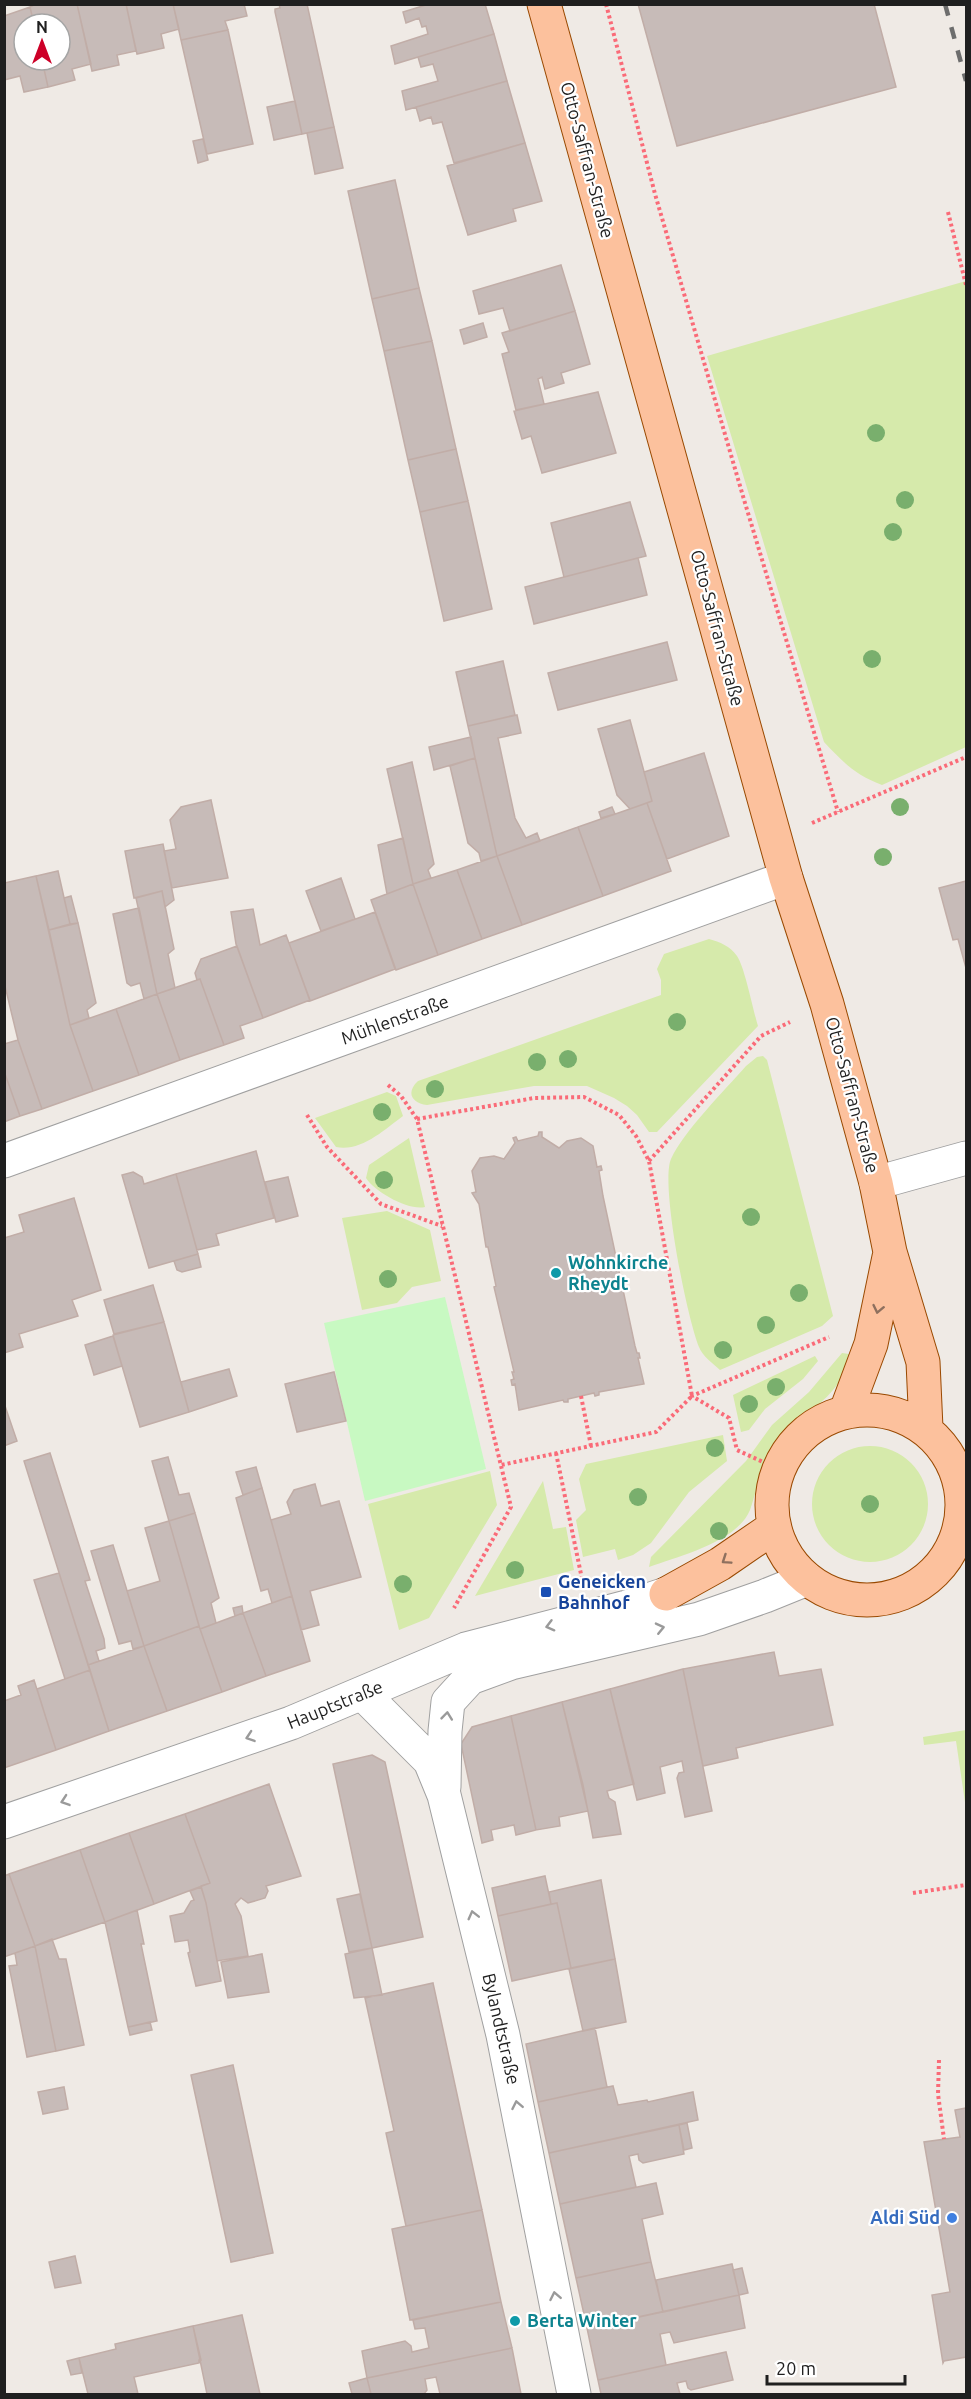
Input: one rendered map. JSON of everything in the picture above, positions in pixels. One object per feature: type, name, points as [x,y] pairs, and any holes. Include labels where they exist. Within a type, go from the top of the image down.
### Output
[{"type":"main road","name":"Otto-Saffran-Straße","points":[[544,4],[786,878],[827,1004],[876,1183],[890,1252],[923,1362],[926,1428]]},
{"type":"main road","name":"Otto-Saffran-Straße","points":[[846,1411],[871,1344],[890,1252]]},
{"type":"main road","points":[[884,1410],[926,1428],[951,1455],[965,1498],[954,1564],[917,1587],[888,1597],[856,1600],[830,1593],[807,1579],[785,1554],[774,1527],[774,1486],[778,1469],[787,1452],[813,1425],[846,1411],[884,1410]]},
{"type":"main road","points":[[666,1594],[720,1564],[774,1527]]},
{"type":"street","name":"Mühlenstraße","points":[[4,1161],[786,878]]},
{"type":"street","points":[[876,1183],[966,1158]]},
{"type":"street","points":[[444,1795],[448,1702],[470,1678],[511,1663],[699,1619],[807,1579]]},
{"type":"street","name":"Hauptstraße","points":[[4,1822],[291,1723],[466,1649],[666,1594]]},
{"type":"street","name":"Bylandtstraße","points":[[363,1694],[430,1761],[444,1795],[503,2035],[574,2394]]},
{"type":"path","points":[[606,4],[655,194],[838,812],[966,757]]},
{"type":"path","points":[[948,212],[966,285]]},
{"type":"path","points":[[649,1161],[761,1036],[827,1004]]},
{"type":"path","points":[[388,1086],[401,1096],[417,1119],[511,1508],[451,1614]]},
{"type":"path","points":[[417,1119],[534,1098],[584,1097],[619,1115],[636,1136],[649,1161],[693,1396],[729,1418],[737,1450],[778,1469]]},
{"type":"path","points":[[307,1115],[327,1147],[381,1204],[442,1226]]},
{"type":"path","points":[[501,1465],[656,1431],[693,1396],[834,1335],[871,1344]]},
{"type":"path","points":[[581,1396],[591,1446]]},
{"type":"path","points":[[556,1453],[591,1616]]},
{"type":"path","points":[[913,1893],[966,1885]]},
{"type":"path","points":[[939,2060],[938,2094],[944,2139]]},
{"type":"green space","points":[[966,281],[966,747],[882,785],[864,777],[850,767],[824,742],[707,356]]},
{"type":"green space","points":[[709,939],[725,945],[737,956],[746,979],[758,1026],[657,1132],[649,1132],[637,1115],[627,1106],[587,1086],[534,1086],[427,1105],[417,1102],[412,1096],[412,1089],[418,1081],[661,995],[661,980],[657,969],[664,954]]},
{"type":"green space","points":[[763,1056],[767,1060],[833,1316],[822,1326],[720,1370],[708,1360],[699,1347],[688,1309],[676,1252],[669,1195],[669,1173],[671,1159],[694,1124],[746,1066],[757,1057]]},
{"type":"green space","points":[[387,1092],[396,1096],[403,1116],[363,1143],[345,1148],[336,1147],[315,1118]]},
{"type":"green space","points":[[409,1138],[425,1207],[410,1206],[393,1199],[377,1189],[366,1178],[369,1165]]},
{"type":"green space","points":[[387,1211],[430,1230],[441,1281],[412,1287],[397,1303],[362,1310],[342,1218]]},
{"type":"green space","points":[[445,1297],[486,1469],[365,1501],[324,1323]]},
{"type":"green space","points":[[842,1353],[849,1354],[852,1359],[836,1386],[827,1397],[784,1432],[772,1447],[750,1510],[743,1521],[733,1531],[706,1546],[649,1567],[651,1557],[746,1461],[772,1425],[809,1392]]},
{"type":"green space","points":[[815,1356],[818,1361],[803,1379],[765,1409],[749,1430],[741,1432],[733,1395]]},
{"type":"green space","points":[[723,1435],[727,1461],[689,1492],[651,1543],[633,1555],[618,1560],[615,1549],[583,1557],[576,1520],[586,1510],[579,1479],[586,1464]]},
{"type":"green space","points":[[870,1446],[892,1451],[911,1463],[923,1482],[928,1504],[923,1526],[911,1545],[892,1557],[870,1562],[848,1557],[829,1545],[817,1526],[812,1504],[817,1482],[829,1463],[848,1451]]},
{"type":"green space","points":[[490,1471],[497,1505],[429,1618],[399,1630],[368,1504]]},
{"type":"green space","points":[[543,1481],[553,1529],[566,1527],[574,1570],[475,1596]]},
{"type":"green space","points":[[966,1730],[966,1809],[956,1741],[924,1745],[923,1737]]},
{"type":"building","points":[[36,4],[77,4],[91,64],[72,69],[72,12],[31,12],[30,7]]},
{"type":"building","points":[[77,4],[126,4],[136,51],[117,55],[119,65],[92,71]]},
{"type":"building","points":[[126,4],[173,4],[179,29],[161,34],[164,48],[137,54]]},
{"type":"building","points":[[173,4],[244,4],[247,16],[225,21],[228,30],[181,40]]},
{"type":"building","points":[[279,4],[307,4],[334,127],[302,134],[275,12],[275,9],[280,8]]},
{"type":"building","points":[[429,4],[485,4],[494,34],[395,64],[391,46],[428,34],[426,26],[422,27],[419,18],[406,23],[403,12]]},
{"type":"building","points":[[638,4],[874,4],[896,87],[677,146]]},
{"type":"building","points":[[30,7],[31,12],[16,12]]},
{"type":"building","points":[[12,13],[12,72],[45,72],[48,87],[24,92],[20,76],[4,80],[4,16]]},
{"type":"building","points":[[228,30],[253,144],[207,154],[181,40]]},
{"type":"building","points":[[494,34],[507,81],[406,110],[402,91],[438,81],[433,64],[421,67],[418,57]]},
{"type":"building","points":[[72,69],[75,80],[48,87],[45,72],[72,72]]},
{"type":"building","points":[[507,81],[525,143],[454,163],[442,122],[433,124],[431,117],[420,121],[416,107]]},
{"type":"building","points":[[295,101],[302,134],[274,140],[267,107]]},
{"type":"building","points":[[334,127],[343,168],[315,174],[307,133]]},
{"type":"building","points":[[203,139],[208,160],[198,163],[193,141]]},
{"type":"building","points":[[525,143],[542,201],[513,209],[516,221],[468,235],[447,166]]},
{"type":"building","points":[[395,180],[419,288],[372,299],[348,191]]},
{"type":"building","points":[[561,265],[575,311],[510,331],[503,308],[479,314],[473,291]]},
{"type":"building","points":[[419,288],[432,341],[384,351],[372,299]]},
{"type":"building","points":[[575,311],[590,364],[561,373],[564,383],[545,389],[542,377],[538,379],[544,404],[516,410],[502,354],[509,352],[502,333]]},
{"type":"building","points":[[483,323],[487,337],[464,344],[460,330]]},
{"type":"building","points":[[432,341],[456,449],[408,460],[384,351]]},
{"type":"building","points":[[598,392],[616,453],[542,473],[531,436],[522,439],[514,411]]},
{"type":"building","points":[[456,449],[468,501],[420,512],[408,460]]},
{"type":"building","points":[[468,501],[492,609],[444,621],[420,512]]},
{"type":"building","points":[[630,502],[646,556],[564,577],[551,523]]},
{"type":"building","points":[[638,558],[647,595],[534,624],[525,587]]},
{"type":"building","points":[[667,642],[677,680],[558,710],[548,673]]},
{"type":"building","points":[[503,661],[515,715],[468,726],[456,672]]},
{"type":"building","points":[[517,715],[521,733],[498,738],[515,818],[526,838],[537,833],[540,841],[497,856],[468,726]]},
{"type":"building","points":[[630,720],[652,801],[630,809],[617,795],[598,729]]},
{"type":"building","points":[[471,737],[475,758],[434,770],[429,747]]},
{"type":"building","points":[[704,753],[729,836],[667,859],[647,803],[652,801],[644,772]]},
{"type":"building","points":[[475,758],[497,856],[481,861],[479,853],[468,843],[450,766]]},
{"type":"building","points":[[412,762],[434,864],[428,870],[431,878],[413,884],[387,769]]},
{"type":"building","points":[[211,800],[228,878],[172,888],[164,851],[176,849],[170,820],[181,807]]},
{"type":"building","points":[[647,803],[671,871],[603,896],[578,827]]},
{"type":"building","points":[[612,807],[615,814],[601,818],[599,812]]},
{"type":"building","points":[[578,827],[603,896],[522,925],[497,856]]},
{"type":"building","points":[[403,838],[413,884],[387,894],[378,845]]},
{"type":"building","points":[[163,844],[174,900],[165,907],[162,891],[134,898],[125,851]]},
{"type":"building","points":[[497,856],[522,925],[482,939],[457,870]]},
{"type":"building","points":[[457,870],[482,939],[438,955],[413,884]]},
{"type":"building","points":[[58,871],[70,924],[49,930],[36,876]]},
{"type":"building","points":[[36,876],[70,1025],[93,1091],[42,1109],[18,1040],[4,982],[4,883]]},
{"type":"building","points":[[341,878],[355,919],[321,931],[306,891]]},
{"type":"building","points":[[966,881],[966,968],[958,939],[953,940],[939,888]]},
{"type":"building","points":[[413,884],[438,955],[396,970],[371,900]]},
{"type":"building","points":[[162,891],[174,949],[168,954],[175,988],[157,994],[136,898]]},
{"type":"building","points":[[71,896],[78,923],[70,924],[64,898]]},
{"type":"building","points":[[139,908],[157,994],[144,999],[140,983],[131,986],[127,983],[113,914]]},
{"type":"building","points":[[253,909],[260,945],[286,935],[310,1000],[263,1018],[236,944],[231,912]]},
{"type":"building","points":[[375,912],[395,969],[310,1001],[289,943]]},
{"type":"building","points":[[78,923],[96,1003],[87,1010],[89,1018],[70,1025],[49,930]]},
{"type":"building","points":[[237,946],[263,1018],[240,1026],[244,1038],[224,1045],[200,979],[197,980],[195,973],[201,959]]},
{"type":"building","points":[[200,979],[224,1045],[180,1060],[157,994]]},
{"type":"building","points":[[157,994],[180,1060],[139,1075],[116,1009]]},
{"type":"building","points":[[116,1009],[139,1075],[93,1091],[70,1025]]},
{"type":"building","points":[[18,1040],[42,1109],[20,1116],[4,1071],[4,1044]]},
{"type":"building","points":[[4,1071],[20,1116],[4,1122]]},
{"type":"building","name":"Wohnkirche Rheydt","points":[[539,1132],[542,1132],[542,1137],[559,1148],[567,1141],[581,1138],[593,1146],[597,1167],[601,1166],[602,1170],[599,1171],[603,1196],[644,1384],[599,1392],[599,1395],[595,1396],[594,1393],[568,1399],[568,1402],[563,1400],[519,1410],[515,1384],[512,1385],[511,1380],[514,1379],[512,1372],[514,1372],[494,1287],[496,1286],[488,1247],[486,1247],[479,1204],[472,1193],[476,1192],[472,1171],[480,1158],[494,1156],[504,1159],[515,1143],[513,1138],[516,1137],[518,1141],[538,1136]]},
{"type":"building","points":[[256,1151],[274,1218],[216,1234],[219,1245],[197,1250],[176,1174]]},
{"type":"building","points":[[133,1172],[142,1177],[144,1184],[176,1174],[198,1254],[149,1268],[122,1175]]},
{"type":"building","points":[[288,1177],[298,1216],[276,1222],[265,1182]]},
{"type":"building","points":[[74,1198],[101,1290],[72,1300],[78,1316],[19,1334],[23,1347],[4,1353],[4,1238],[24,1232],[19,1215]]},
{"type":"building","points":[[198,1254],[201,1267],[182,1272],[177,1270],[174,1261]]},
{"type":"building","points":[[153,1285],[164,1322],[114,1334],[104,1300]]},
{"type":"building","points":[[164,1322],[189,1412],[140,1427],[113,1335]]},
{"type":"building","points":[[113,1336],[122,1366],[94,1375],[85,1345]]},
{"type":"building","points":[[229,1369],[237,1396],[189,1412],[181,1382]]},
{"type":"building","points":[[334,1372],[346,1421],[297,1432],[285,1384]]},
{"type":"building","points":[[4,1403],[17,1441],[4,1446]]},
{"type":"building","points":[[50,1453],[90,1580],[85,1581],[104,1639],[105,1648],[96,1651],[99,1661],[88,1665],[24,1461]]},
{"type":"building","points":[[168,1457],[179,1495],[189,1493],[195,1513],[169,1521],[152,1461]]},
{"type":"building","points":[[256,1467],[262,1488],[243,1495],[236,1472]]},
{"type":"building","points":[[315,1484],[321,1506],[339,1501],[361,1577],[310,1591],[319,1625],[301,1630],[271,1520],[291,1514],[287,1502],[294,1490]]},
{"type":"building","points":[[262,1488],[292,1596],[272,1603],[268,1589],[261,1591],[236,1498]]},
{"type":"building","points":[[195,1513],[219,1598],[211,1603],[216,1623],[200,1629],[169,1521]]},
{"type":"building","points":[[169,1521],[199,1626],[144,1646],[127,1591],[160,1581],[145,1528]]},
{"type":"building","points":[[113,1545],[144,1646],[133,1649],[131,1641],[119,1644],[91,1551]]},
{"type":"building","points":[[59,1573],[90,1670],[65,1679],[34,1580]]},
{"type":"building","points":[[292,1596],[310,1661],[266,1676],[243,1613]]},
{"type":"building","points":[[242,1606],[243,1613],[235,1616],[233,1608]]},
{"type":"building","points":[[243,1613],[266,1676],[222,1692],[200,1629]]},
{"type":"building","points":[[199,1626],[222,1692],[167,1711],[144,1646]]},
{"type":"building","points":[[144,1646],[167,1711],[109,1731],[88,1665]]},
{"type":"building","points":[[774,1652],[779,1676],[821,1669],[833,1725],[736,1748],[738,1758],[703,1766],[683,1669]]},
{"type":"building","points":[[683,1669],[712,1811],[685,1817],[677,1778],[679,1773],[684,1772],[682,1761],[660,1767],[665,1793],[637,1800],[610,1689]]},
{"type":"building","points":[[90,1670],[109,1731],[56,1750],[37,1689]]},
{"type":"building","points":[[34,1680],[56,1750],[4,1768],[4,1701],[21,1695],[18,1686]]},
{"type":"building","points":[[610,1689],[634,1784],[607,1791],[609,1798],[615,1802],[621,1834],[593,1838],[583,1785],[562,1702]]},
{"type":"building","points":[[562,1702],[588,1811],[559,1817],[560,1826],[536,1830],[511,1716]]},
{"type":"building","points":[[511,1716],[536,1830],[516,1835],[514,1825],[491,1830],[493,1840],[482,1843],[461,1744],[472,1727]]},
{"type":"building","points":[[372,1755],[385,1762],[423,1937],[372,1948],[333,1764]]},
{"type":"building","points":[[269,1784],[301,1876],[266,1886],[268,1891],[265,1898],[248,1903],[241,1898],[235,1904],[241,1916],[248,1956],[217,1961],[201,1886],[210,1883],[185,1814]]},
{"type":"building","points":[[185,1814],[210,1883],[154,1904],[129,1833]]},
{"type":"building","points":[[129,1833],[154,1904],[105,1922],[80,1850]]},
{"type":"building","points":[[80,1850],[105,1922],[35,1946],[9,1874]]},
{"type":"building","points":[[9,1874],[35,1946],[4,1957],[4,1876]]},
{"type":"building","points":[[545,1876],[551,1904],[498,1916],[492,1888]]},
{"type":"building","points":[[601,1880],[615,1959],[571,1968],[557,1903],[551,1904],[549,1892]]},
{"type":"building","points":[[201,1887],[221,1981],[196,1986],[188,1953],[190,1952],[188,1940],[175,1942],[170,1916],[184,1913],[194,1900],[190,1891]]},
{"type":"building","points":[[360,1894],[372,1948],[349,1952],[337,1899]]},
{"type":"building","points":[[557,1903],[571,1968],[512,1981],[498,1916]]},
{"type":"building","points":[[137,1910],[144,1944],[141,1944],[157,2021],[128,2027],[105,1922]]},
{"type":"building","points":[[52,1939],[59,1959],[66,1959],[84,2045],[56,2051],[35,1946]]},
{"type":"building","points":[[35,1946],[56,2051],[27,2057],[9,1966],[17,1965],[15,1953]]},
{"type":"building","points":[[372,1948],[382,1995],[354,1998],[345,1954]]},
{"type":"building","points":[[262,1954],[269,1992],[228,1998],[221,1962]]},
{"type":"building","points":[[615,1959],[626,2022],[583,2031],[569,1969]]},
{"type":"building","points":[[433,1983],[482,2210],[406,2226],[386,2133],[394,2131],[365,1998]]},
{"type":"building","points":[[150,2022],[152,2030],[130,2035],[128,2027]]},
{"type":"building","points":[[595,2028],[607,2087],[538,2102],[526,2044]]},
{"type":"building","points":[[233,2065],[273,2253],[231,2262],[191,2075]]},
{"type":"building","points":[[613,2086],[618,2105],[647,2100],[648,2102],[693,2092],[698,2120],[549,2153],[538,2102]]},
{"type":"building","points":[[64,2087],[68,2109],[43,2114],[38,2092]]},
{"type":"building","name":"Aldi Süd","points":[[966,2108],[966,2357],[943,2363],[932,2295],[950,2292],[924,2142],[960,2137],[955,2110]]},
{"type":"building","points":[[687,2123],[692,2148],[684,2150],[679,2125]]},
{"type":"building","points":[[679,2125],[684,2154],[643,2163],[639,2160],[638,2154],[629,2156],[636,2187],[560,2204],[549,2153]]},
{"type":"building","points":[[656,2183],[663,2214],[642,2219],[651,2262],[576,2278],[560,2204]]},
{"type":"building","points":[[482,2210],[501,2302],[410,2320],[392,2229]]},
{"type":"building","points":[[75,2256],[81,2283],[55,2288],[49,2262]]},
{"type":"building","points":[[651,2262],[663,2312],[587,2328],[576,2278]]},
{"type":"building","points":[[732,2264],[739,2295],[663,2312],[656,2280]]},
{"type":"building","points":[[742,2268],[748,2293],[739,2295],[733,2270]]},
{"type":"building","points":[[739,2295],[745,2328],[674,2343],[670,2332],[660,2334],[666,2365],[598,2380],[587,2328]]},
{"type":"building","points":[[501,2302],[512,2348],[367,2378],[362,2351],[405,2341],[411,2346],[412,2352],[429,2348],[425,2328],[415,2329],[413,2320]]},
{"type":"building","points":[[242,2315],[260,2394],[207,2394],[193,2326]]},
{"type":"building","points":[[193,2326],[201,2360],[199,2363],[134,2377],[138,2394],[88,2394],[79,2358],[116,2349],[115,2344]]},
{"type":"building","points":[[512,2348],[521,2394],[440,2394],[436,2377],[425,2379],[427,2390],[424,2394],[371,2394],[367,2378]]},
{"type":"building","points":[[726,2352],[733,2380],[691,2390],[686,2381],[677,2383],[680,2394],[601,2394],[598,2380]]},
{"type":"building","points":[[79,2358],[82,2373],[71,2375],[67,2361]]},
{"type":"building","points":[[367,2378],[371,2394],[352,2394],[349,2383]]},
{"type":"railway","points":[[945,4],[966,81]]},
{"type":"place","name":"Wohnkirche Rheydt","points":[[556,1273]]},
{"type":"place","name":"Geneicken Bahnhof","points":[[546,1592]]},
{"type":"place","name":"Aldi Süd","points":[[952,2218]]},
{"type":"place","name":"Berta Winter","points":[[515,2321]]}]
